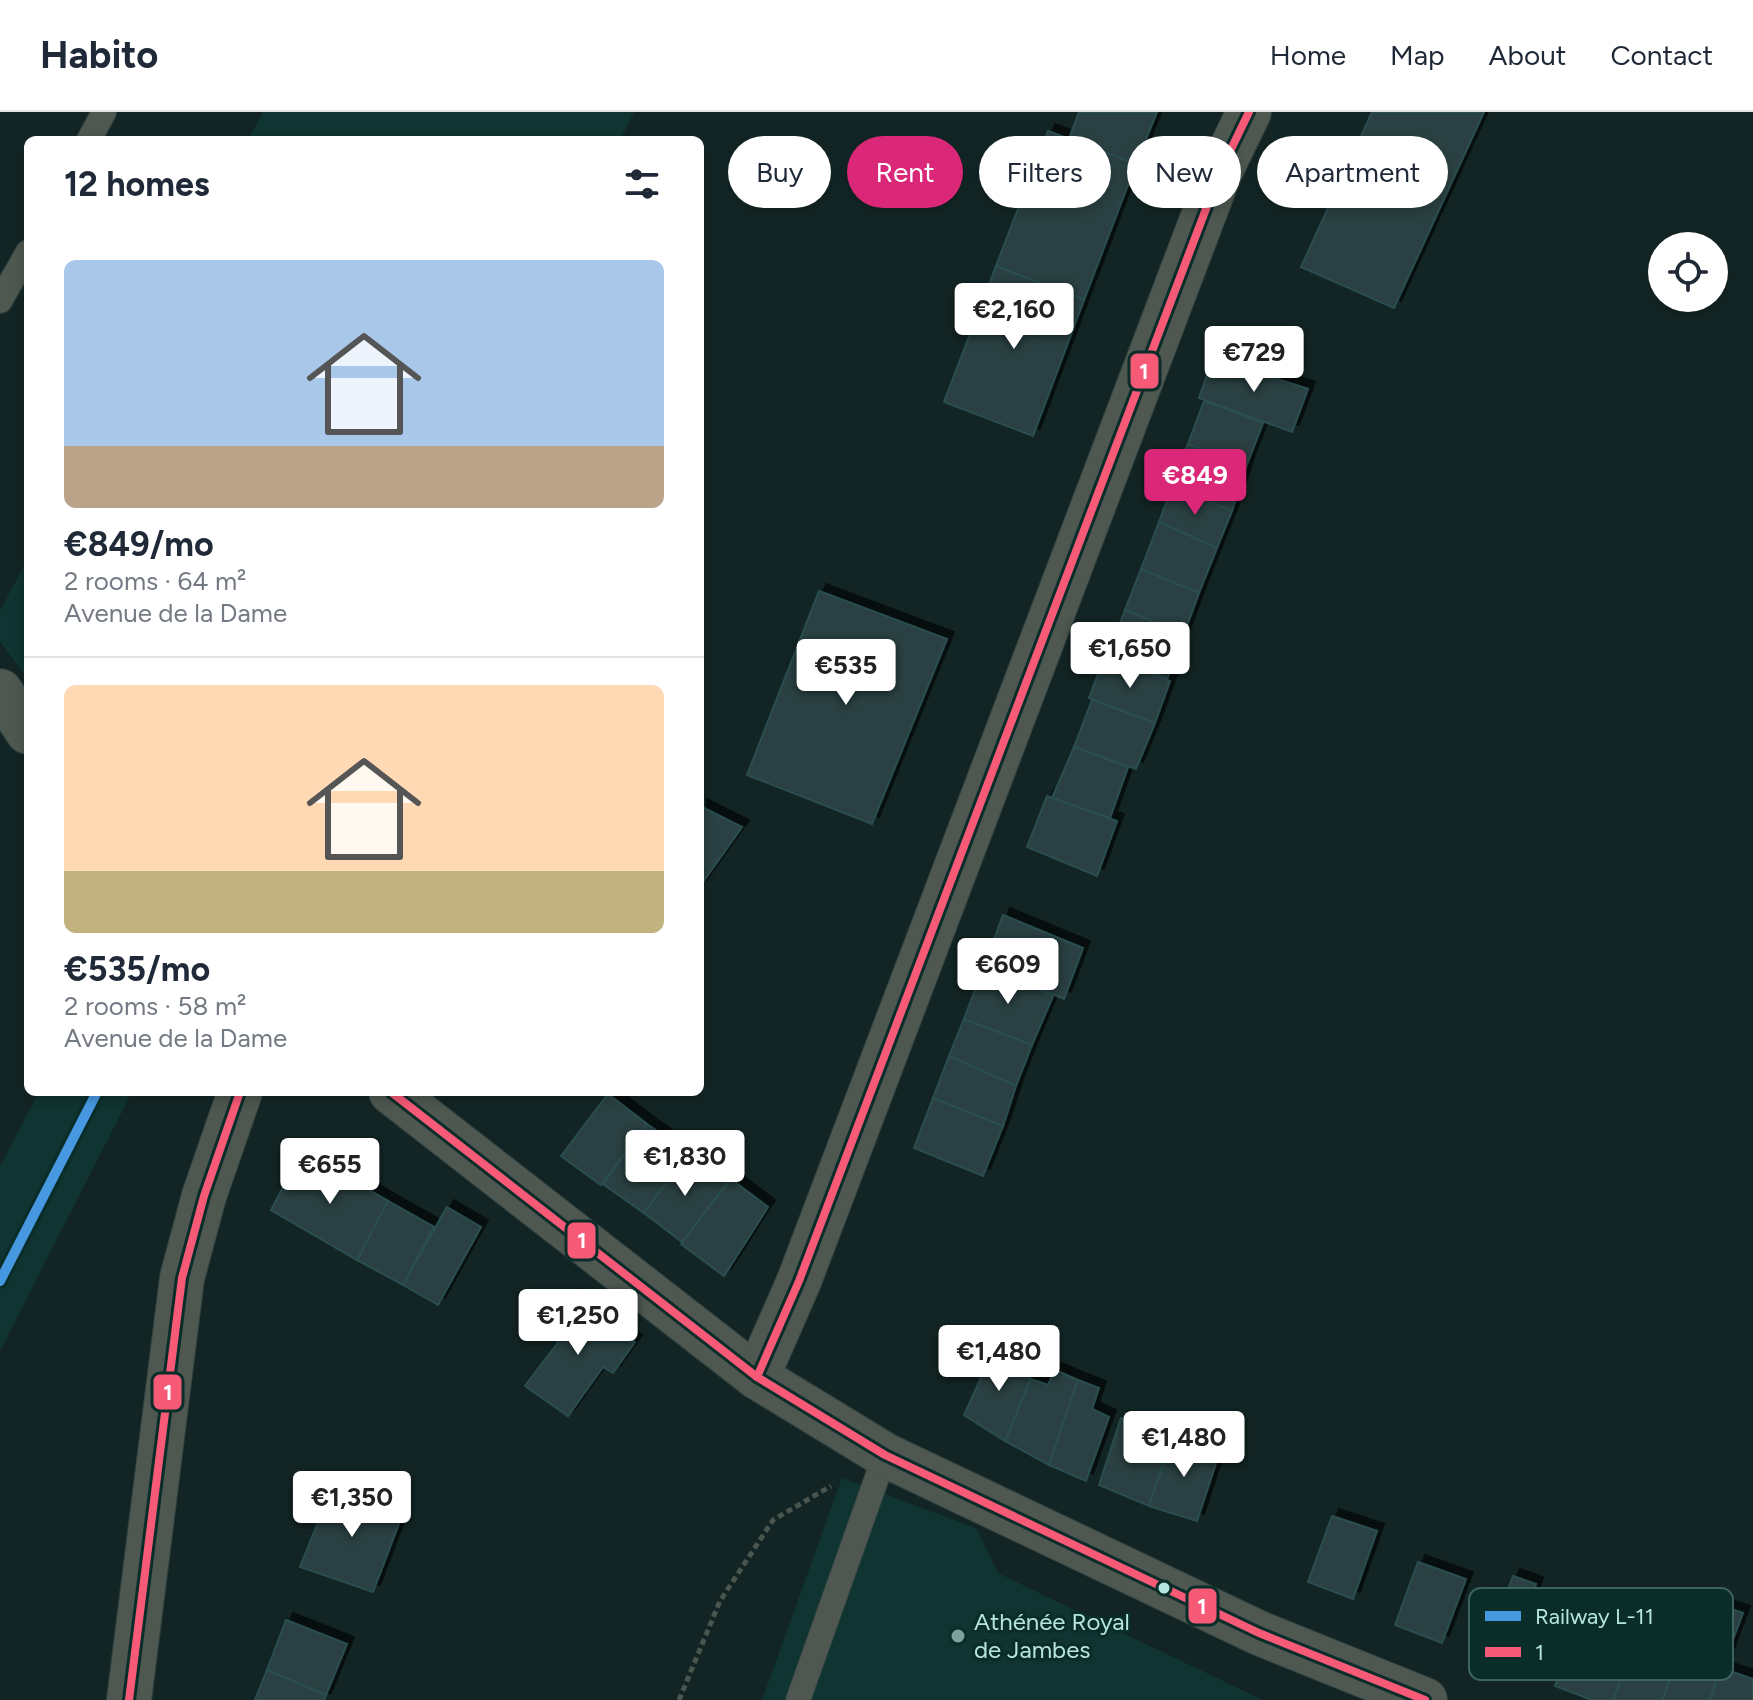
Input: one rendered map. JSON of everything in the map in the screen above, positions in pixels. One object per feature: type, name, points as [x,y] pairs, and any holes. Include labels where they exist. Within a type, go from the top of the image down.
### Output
[{"type":"street","points":[[757,1377],[799,1281],[1220,172],[1249,112]]},
{"type":"street","points":[[0,691],[24,726]]},
{"type":"street","points":[[129,1700],[182,1278],[204,1196],[239,1096]]},
{"type":"street","points":[[396,1096],[757,1377],[885,1455],[1259,1633],[1425,1700]]},
{"type":"lane","points":[[91,136],[104,112]]},
{"type":"lane","points":[[0,301],[24,259]]},
{"type":"lane","points":[[798,1700],[885,1455]]},
{"type":"path","points":[[679,1700],[720,1601],[773,1520],[885,1455]]},
{"type":"shaded area","points":[[263,112],[634,112],[622,136],[250,136]]},
{"type":"shaded area","points":[[24,566],[24,674],[0,641],[0,611]]},
{"type":"shaded area","points":[[37,1096],[130,1096],[0,1351],[0,1166]]},
{"type":"shaded area","name":"Athénée Royal de Jambes","points":[[842,1478],[976,1528],[998,1573],[1263,1700],[762,1700]]},
{"type":"building","points":[[1079,112],[1157,112],[1147,136],[1127,136],[1127,161],[1111,155],[1111,136],[1070,136]]},
{"type":"building","points":[[1372,112],[1484,112],[1448,190],[1448,136],[1361,136]]},
{"type":"building","points":[[1111,155],[1127,161],[1127,188],[1084,300],[996,266],[1018,208],[1111,208]]},
{"type":"building","points":[[1328,208],[1440,208],[1394,308],[1301,267]]},
{"type":"building","points":[[996,266],[1084,300],[1033,436],[944,402]]},
{"type":"building","points":[[1213,358],[1308,389],[1292,432],[1199,398]]},
{"type":"building","points":[[1204,401],[1263,423],[1246,467],[1188,444]]},
{"type":"building","points":[[1188,444],[1246,467],[1232,511],[1172,486]]},
{"type":"building","points":[[1172,486],[1232,511],[1217,548],[1159,522]]},
{"type":"building","points":[[1159,522],[1217,548],[1199,593],[1141,569]]},
{"type":"building","points":[[1141,569],[1199,593],[1184,634],[1125,610]]},
{"type":"building","points":[[819,591],[947,639],[872,824],[747,775]]},
{"type":"building","points":[[1125,610],[1184,634],[1167,679],[1108,656]]},
{"type":"building","points":[[1105,656],[1170,681],[1155,723],[1089,698]]},
{"type":"building","points":[[1092,700],[1155,723],[1136,769],[1074,747]]},
{"type":"building","points":[[1074,747],[1128,767],[1110,818],[1052,798]]},
{"type":"building","points":[[1047,796],[1117,821],[1097,876],[1027,847]]},
{"type":"building","points":[[704,808],[742,827],[704,880]]},
{"type":"building","points":[[1003,915],[1083,948],[1064,999],[984,966]]},
{"type":"building","points":[[984,966],[1053,996],[1032,1045],[964,1019]]},
{"type":"building","points":[[964,1019],[1032,1045],[1016,1086],[949,1056]]},
{"type":"building","points":[[949,1056],[1016,1086],[1003,1126],[933,1098]]},
{"type":"building","points":[[606,1096],[647,1124],[601,1185],[561,1156]]},
{"type":"building","points":[[933,1098],[1003,1126],[983,1176],[914,1148]]},
{"type":"building","points":[[647,1124],[688,1153],[644,1213],[603,1184]]},
{"type":"building","points":[[302,1151],[388,1201],[357,1260],[271,1210]]},
{"type":"building","points":[[688,1153],[727,1183],[682,1242],[644,1213]]},
{"type":"building","points":[[731,1179],[768,1207],[724,1276],[681,1244]]},
{"type":"building","points":[[388,1201],[434,1227],[403,1285],[357,1260]]},
{"type":"building","points":[[447,1207],[481,1227],[438,1305],[403,1285]]},
{"type":"building","points":[[573,1297],[635,1342],[613,1373],[603,1367],[568,1416],[525,1386],[562,1337],[551,1329]]},
{"type":"building","points":[[998,1340],[1019,1350],[1012,1369],[1031,1379],[1005,1441],[964,1415]]},
{"type":"building","points":[[1055,1370],[1078,1380],[1049,1465],[1005,1441],[1031,1379],[1048,1385]]},
{"type":"building","points":[[1078,1380],[1099,1388],[1092,1409],[1109,1417],[1086,1481],[1049,1465]]},
{"type":"building","points":[[1121,1418],[1173,1436],[1149,1506],[1099,1485]]},
{"type":"building","points":[[1173,1436],[1219,1454],[1197,1521],[1149,1506]]},
{"type":"building","points":[[333,1485],[403,1513],[373,1592],[300,1567]]},
{"type":"building","points":[[1332,1516],[1377,1531],[1353,1599],[1308,1582]]},
{"type":"building","points":[[1418,1562],[1466,1579],[1442,1643],[1395,1625]]},
{"type":"building","points":[[1513,1576],[1536,1584],[1535,1588],[1509,1588]]},
{"type":"building","points":[[1733,1610],[1743,1613],[1733,1639]]},
{"type":"building","points":[[286,1620],[347,1644],[326,1695],[267,1670]]},
{"type":"building","points":[[267,1670],[326,1695],[324,1700],[255,1700]]},
{"type":"building","points":[[1733,1672],[1753,1679],[1753,1700],[1710,1700],[1717,1680],[1733,1680]]},
{"type":"building","points":[[1557,1680],[1621,1680],[1613,1700],[1592,1700],[1555,1686]]},
{"type":"building","points":[[1621,1680],[1670,1680],[1662,1700],[1613,1700]]},
{"type":"building","points":[[1670,1680],[1718,1680],[1710,1700],[1662,1700]]},
{"type":"rail line","name":"L-11","points":[[0,1281],[95,1096]]},
{"type":"transit line","name":"1","points":[[757,1377],[799,1281],[1220,172],[1249,112]]},
{"type":"transit line","name":"1","points":[[129,1700],[182,1278],[204,1196],[239,1096]]},
{"type":"transit line","name":"1","points":[[396,1096],[757,1377],[885,1455],[1259,1633],[1425,1700]]},
{"type":"place","name":"Athénée Royal de Jambes","points":[[958,1636]]}]
